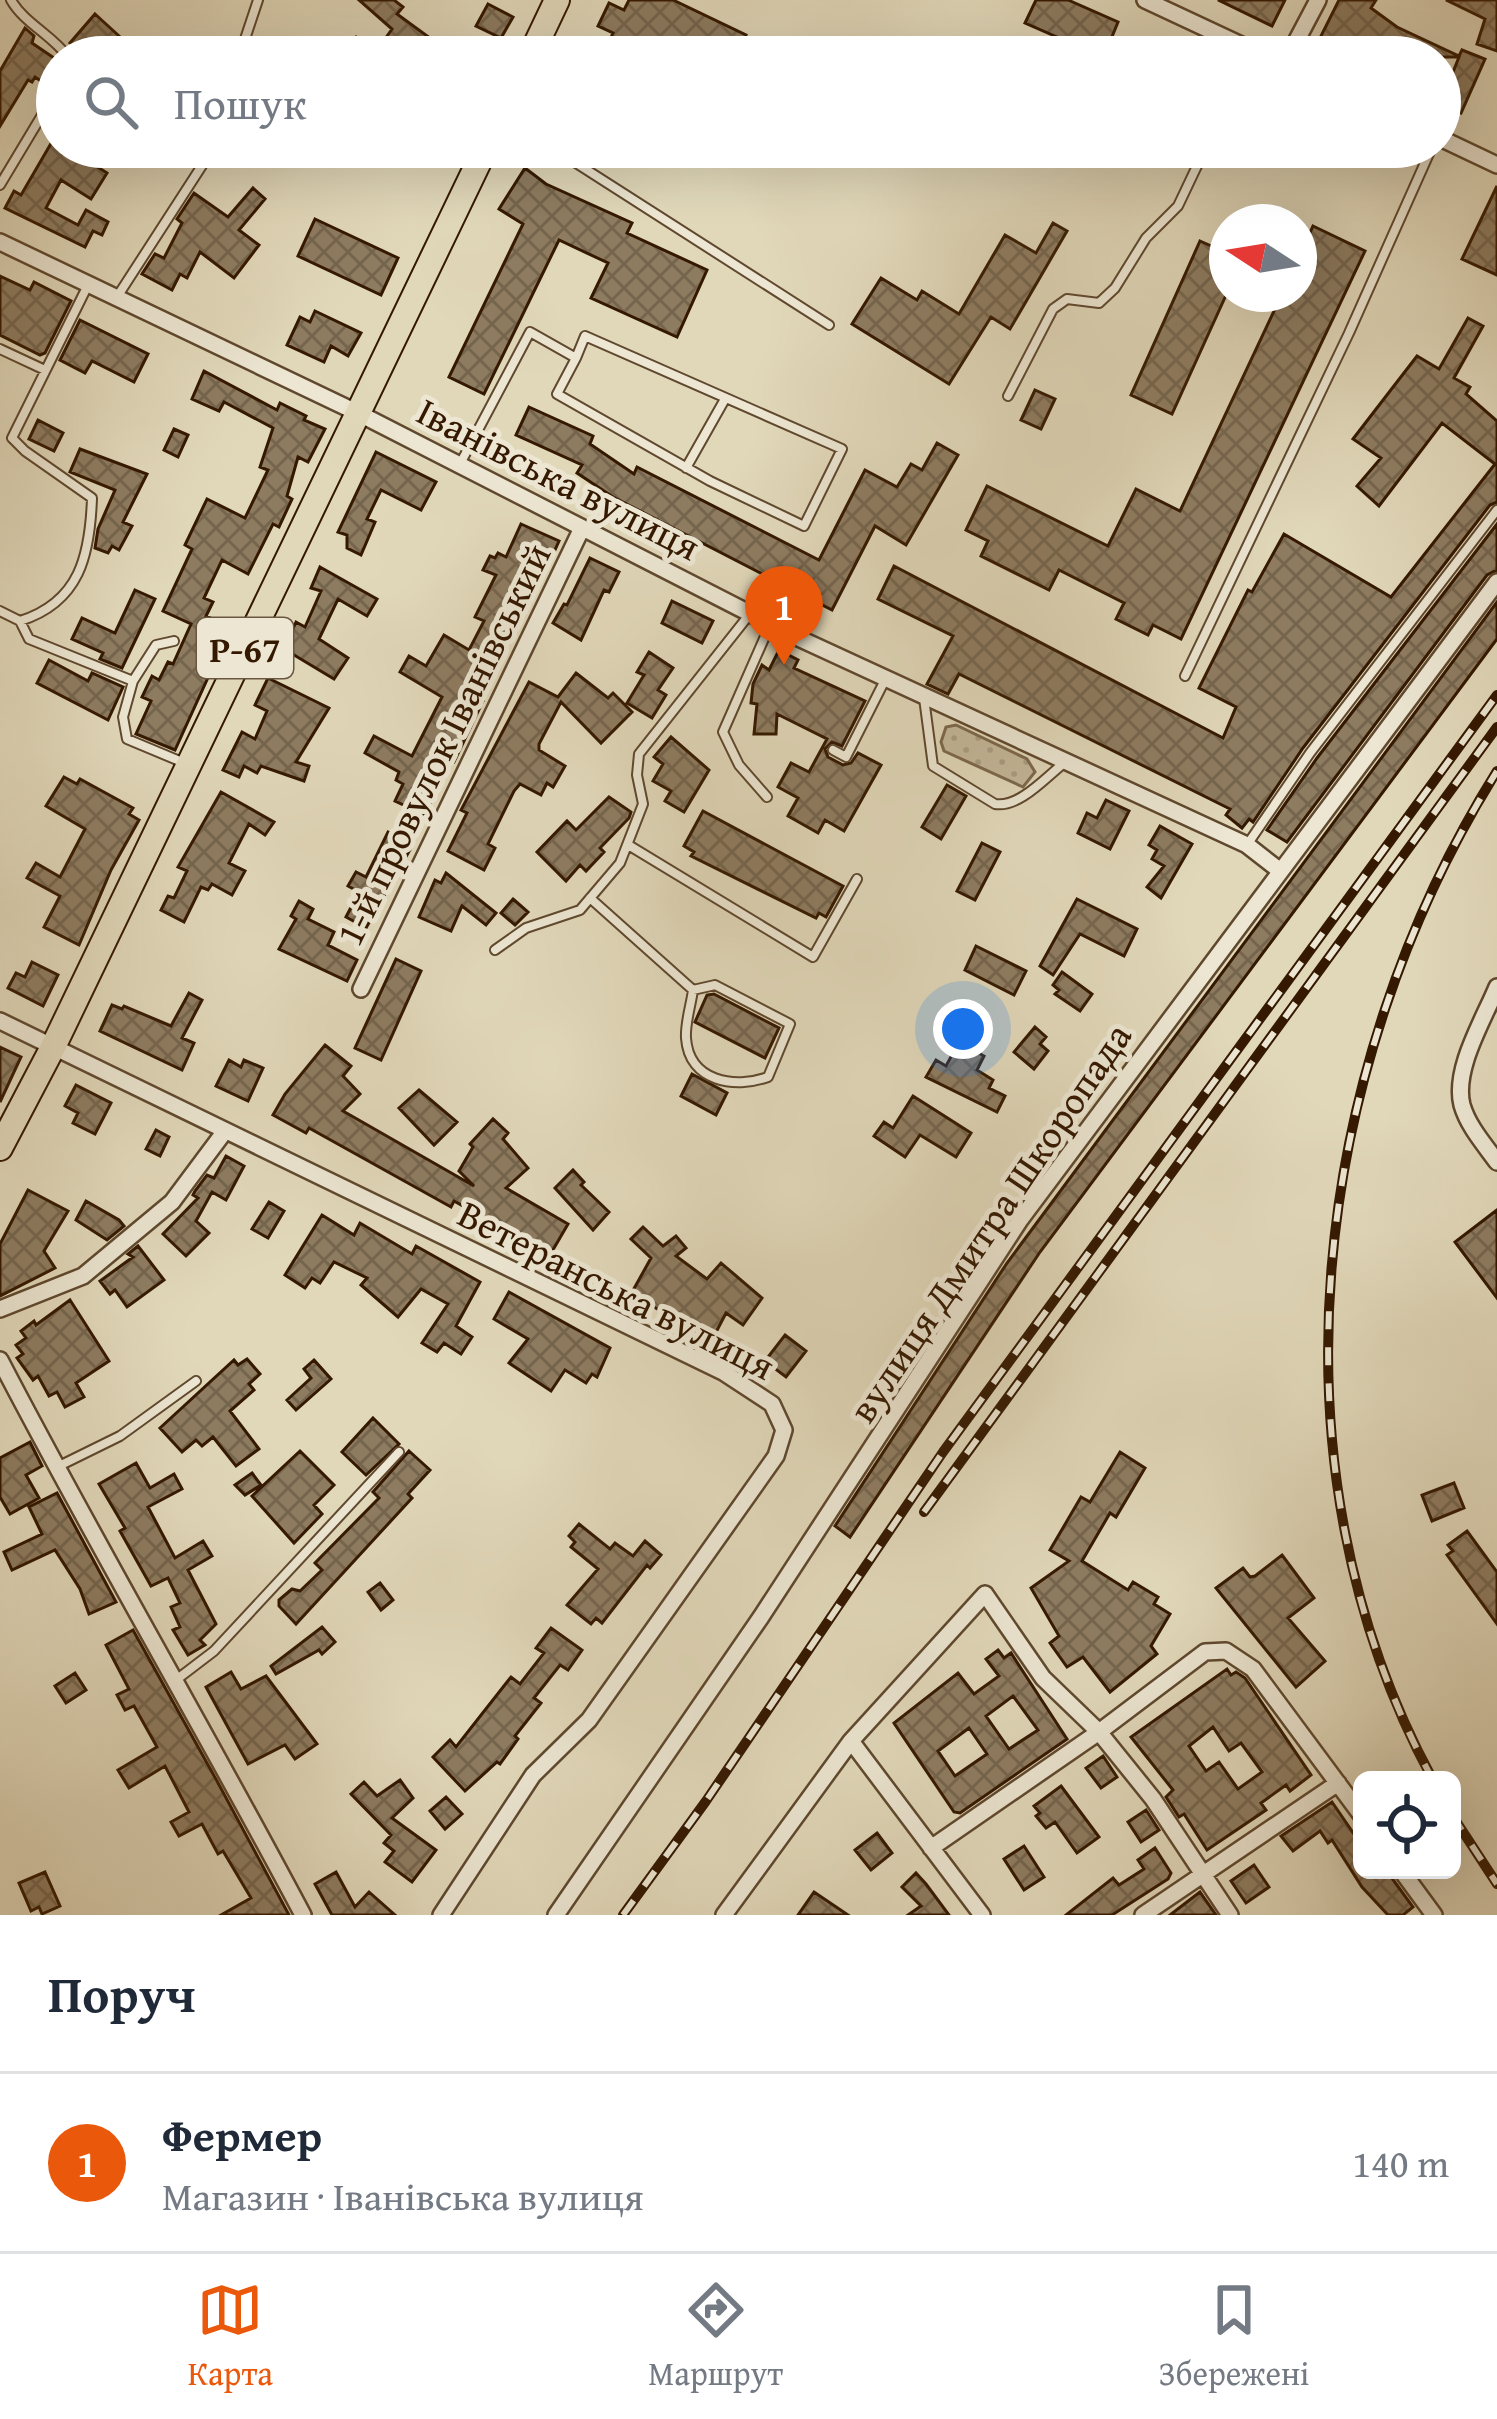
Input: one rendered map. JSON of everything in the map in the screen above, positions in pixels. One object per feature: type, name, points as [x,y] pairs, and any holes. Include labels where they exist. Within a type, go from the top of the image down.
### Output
[{"type":"main road","points":[[540,36],[557,0]]},
{"type":"main road","name":"Р-67","points":[[0,1148],[476,168]]},
{"type":"street","points":[[1145,0],[1218,36]]},
{"type":"street","points":[[1299,36],[1318,0]]},
{"type":"street","points":[[1461,148],[1497,165]]},
{"type":"street","name":"Іванівська вулиця","points":[[0,242],[358,413],[750,614],[1247,845],[1279,870]]},
{"type":"street","name":"1-й провулок Іванівський","points":[[361,989],[582,528]]},
{"type":"street","name":"вулиця Дмитра Шкоропада","points":[[556,1915],[761,1617],[1020,1220],[1497,582]]},
{"type":"street","points":[[1497,987],[1463,1072],[1460,1101],[1497,1162]]},
{"type":"street","name":"Ветеранська вулиця","points":[[0,1021],[723,1372],[772,1404],[784,1430],[776,1456],[590,1720],[533,1775],[441,1915]]},
{"type":"street","points":[[0,1309],[82,1276],[172,1202],[225,1130]]},
{"type":"street","points":[[0,1360],[303,1915]]},
{"type":"street","points":[[724,1915],[851,1741],[985,1594],[1043,1678],[1099,1732],[1153,1798],[1200,1876],[1230,1915]]},
{"type":"street","points":[[932,1848],[1204,1652],[1226,1652],[1252,1669],[1353,1804]]},
{"type":"street","points":[[851,1741],[982,1915]]},
{"type":"street","points":[[1143,1915],[1338,1783]]},
{"type":"street","points":[[1408,1879],[1434,1915]]},
{"type":"lane","points":[[11,0],[50,36]]},
{"type":"lane","points":[[246,36],[258,0]]},
{"type":"lane","points":[[0,185],[36,125]]},
{"type":"lane","points":[[116,297],[200,168]]},
{"type":"lane","points":[[583,168],[829,325]]},
{"type":"lane","points":[[1008,396],[1053,309],[1066,299],[1099,303],[1115,288],[1146,238],[1178,206],[1196,168]]},
{"type":"lane","points":[[1185,676],[1423,168]]},
{"type":"lane","points":[[20,621],[44,613],[82,573],[92,528],[92,498],[12,438],[88,284]]},
{"type":"lane","points":[[460,465],[530,332],[576,358]]},
{"type":"lane","points":[[585,336],[724,399],[842,449],[804,526],[686,468],[557,394],[585,336]]},
{"type":"lane","points":[[0,349],[45,370]]},
{"type":"lane","points":[[686,468],[724,399]]},
{"type":"lane","points":[[1247,845],[1310,753],[1497,510]]},
{"type":"lane","points":[[0,611],[20,621],[28,639],[133,681]]},
{"type":"lane","points":[[495,950],[526,928],[580,910],[620,863],[643,804],[639,754],[750,614]]},
{"type":"lane","points":[[767,797],[739,765],[723,732],[771,624]]},
{"type":"lane","points":[[173,641],[156,645],[133,681],[123,717],[127,739],[189,765]]},
{"type":"lane","points":[[833,750],[846,757],[885,678]]},
{"type":"lane","points":[[924,697],[933,766],[995,804],[1016,801],[1066,762]]},
{"type":"lane","points":[[630,846],[813,957],[857,879]]},
{"type":"lane","points":[[590,898],[693,990]]},
{"type":"lane","points":[[715,986],[790,1024],[768,1077],[748,1084],[722,1084],[693,1063],[686,1039],[693,990],[715,986]]},
{"type":"lane","points":[[56,1468],[120,1436],[196,1381]]},
{"type":"lane","points":[[176,1680],[214,1651],[399,1452]]},
{"type":"shaded area","points":[[956,725],[1027,759],[1035,772],[1023,787],[944,751],[941,742],[946,727]]},
{"type":"building","points":[[359,0],[394,0],[403,7],[397,14],[427,36],[387,36],[392,29]]},
{"type":"building","points":[[629,0],[673,0],[746,35],[612,36],[598,26],[609,3],[624,10]]},
{"type":"building","points":[[1036,0],[1068,0],[1118,22],[1112,36],[1055,36],[1025,23]]},
{"type":"building","points":[[1218,0],[1285,0],[1272,26]]},
{"type":"building","points":[[1339,0],[1376,0],[1371,8],[1416,36],[1321,36]]},
{"type":"building","points":[[1446,0],[1497,0],[1497,51],[1477,44],[1485,19]]},
{"type":"building","points":[[488,4],[513,17],[502,36],[476,26]]},
{"type":"building","points":[[95,14],[119,36],[76,36]]},
{"type":"building","points":[[25,28],[34,36],[36,78],[28,80],[0,126],[0,71]]},
{"type":"building","points":[[1461,52],[1485,59],[1461,113]]},
{"type":"building","points":[[37,168],[99,168],[107,173],[91,199],[61,180],[46,208],[78,225],[86,210],[108,222],[102,235],[93,231],[85,247],[5,208],[14,191],[21,195]]},
{"type":"building","points":[[525,168],[546,184],[632,223],[627,233],[707,270],[677,337],[591,298],[608,263],[559,240],[484,394],[449,377],[523,224],[499,209]]},
{"type":"building","points":[[1497,186],[1497,275],[1462,259]]},
{"type":"building","points":[[253,188],[265,199],[239,230],[259,245],[234,278],[200,252],[187,278],[180,274],[172,290],[142,274],[155,254],[164,258],[182,223],[177,219],[194,193],[228,217]]},
{"type":"building","points":[[315,219],[398,258],[381,295],[298,256]]},
{"type":"building","points":[[1053,223],[1067,231],[1010,329],[991,317],[949,384],[852,324],[881,278],[917,300],[922,291],[959,314],[1005,235],[1036,253]]},
{"type":"building","points":[[1317,228],[1365,251],[1181,639],[1153,625],[1148,635],[1116,619],[1124,603],[1059,570],[1049,590],[981,556],[988,541],[966,530],[987,486],[1108,546],[1136,489],[1180,511],[1274,312],[1317,312]]},
{"type":"building","points":[[1200,241],[1209,245],[1209,312],[1218,312],[1172,414],[1131,395]]},
{"type":"building","points":[[0,276],[30,290],[34,282],[71,301],[45,353],[40,355],[0,335]]},
{"type":"building","points":[[315,311],[361,333],[348,356],[331,346],[324,362],[287,345],[300,317],[310,322]]},
{"type":"building","points":[[1468,318],[1483,326],[1454,378],[1470,387],[1466,394],[1497,421],[1497,502],[1490,505],[1303,748],[1253,822],[1249,819],[1242,828],[1226,815],[1230,809],[959,674],[948,694],[927,684],[953,636],[878,599],[894,566],[1223,738],[1236,707],[1199,688],[1248,590],[1252,592],[1284,534],[1391,597],[1495,464],[1442,423],[1379,506],[1357,486],[1381,458],[1353,439],[1417,356],[1439,369]]},
{"type":"building","points":[[80,320],[148,354],[134,382],[92,361],[85,373],[60,360]]},
{"type":"building","points":[[204,371],[277,410],[280,403],[325,429],[308,462],[298,457],[287,496],[292,499],[279,527],[273,524],[248,574],[222,560],[204,598],[213,602],[206,616],[231,627],[175,750],[136,734],[151,701],[142,697],[152,676],[159,680],[168,662],[173,664],[191,624],[163,611],[192,549],[185,545],[207,499],[245,518],[268,470],[260,467],[273,428],[224,402],[219,411],[192,399]]},
{"type":"building","points":[[1035,390],[1055,399],[1041,429],[1021,420]]},
{"type":"building","points":[[529,407],[593,436],[590,444],[634,474],[637,467],[819,560],[865,470],[897,487],[911,464],[922,470],[937,443],[958,455],[906,545],[875,526],[832,610],[613,497],[577,473],[582,465],[516,435]]},
{"type":"building","points":[[38,420],[63,433],[54,451],[29,439]]},
{"type":"building","points":[[174,429],[188,435],[178,457],[164,450]]},
{"type":"building","points":[[80,449],[147,474],[123,522],[132,526],[119,550],[112,546],[108,553],[95,548],[115,490],[70,472]]},
{"type":"building","points":[[376,452],[436,482],[421,510],[381,490],[367,519],[375,522],[361,555],[347,548],[347,535],[338,532]]},
{"type":"building","points":[[521,524],[559,541],[550,561],[543,558],[485,697],[425,815],[395,801],[403,784],[396,780],[399,772],[365,753],[374,736],[412,756],[442,697],[400,672],[409,656],[426,666],[444,635],[469,650],[484,621],[475,617],[496,575],[483,570],[490,556],[506,557]]},
{"type":"building","points":[[1497,524],[1497,570],[1487,575],[1287,842],[1267,830],[1317,758]]},
{"type":"building","points":[[590,558],[619,572],[609,592],[604,590],[581,640],[553,623]]},
{"type":"building","points":[[320,567],[377,599],[367,616],[338,599],[319,639],[348,658],[334,679],[284,649],[296,622],[305,627],[321,591],[311,588]]},
{"type":"building","points":[[135,590],[155,599],[122,668],[72,639],[82,618],[115,633]]},
{"type":"building","points":[[672,601],[713,621],[702,643],[662,623]]},
{"type":"building","points":[[1497,602],[1497,639],[1040,1252],[850,1537],[835,1526],[1007,1263]]},
{"type":"building","points":[[779,650],[798,660],[794,668],[865,701],[842,746],[832,742],[825,749],[828,757],[843,765],[858,753],[881,765],[844,831],[825,820],[818,833],[788,816],[798,798],[778,787],[791,763],[809,772],[827,739],[777,714],[776,734],[754,734],[753,684],[762,665],[769,670]]},
{"type":"building","points":[[649,652],[673,668],[658,690],[666,695],[652,718],[627,703],[644,675],[637,672]]},
{"type":"building","points":[[49,660],[88,681],[92,673],[123,687],[108,720],[37,683]]},
{"type":"building","points":[[576,673],[608,698],[613,693],[632,712],[601,743],[561,702],[539,744],[539,750],[565,766],[553,787],[547,783],[541,795],[520,784],[514,791],[488,844],[495,848],[484,870],[448,851],[467,813],[461,810],[529,682],[558,697]]},
{"type":"building","points":[[268,678],[329,708],[296,762],[309,766],[304,781],[261,766],[257,773],[244,766],[239,777],[223,770],[242,732],[255,739],[267,711],[255,705]]},
{"type":"building","points":[[671,737],[709,770],[684,812],[665,801],[671,791],[653,781],[663,764],[654,757]]},
{"type":"building","points":[[64,777],[77,784],[80,779],[133,808],[129,814],[139,820],[111,870],[79,945],[44,927],[60,896],[27,878],[36,863],[60,877],[85,829],[46,806]]},
{"type":"building","points":[[947,785],[966,796],[941,839],[922,827]]},
{"type":"building","points":[[221,792],[274,822],[265,835],[249,824],[229,863],[245,871],[232,895],[212,884],[208,890],[201,887],[184,922],[161,910],[168,896],[174,898],[187,871],[178,867]]},
{"type":"building","points":[[609,797],[631,812],[629,818],[600,848],[604,852],[586,871],[580,865],[566,881],[537,852],[567,821],[576,830]]},
{"type":"building","points":[[1106,800],[1129,811],[1110,849],[1078,833],[1087,813],[1097,818]]},
{"type":"building","points":[[703,811],[843,886],[826,917],[819,913],[816,918],[691,856],[694,852],[684,846]]},
{"type":"building","points":[[1160,826],[1192,844],[1161,898],[1147,887],[1164,866],[1152,859],[1157,850],[1149,845]]},
{"type":"building","points":[[388,832],[412,846],[366,928],[346,917],[359,892],[348,886],[356,872],[366,877]]},
{"type":"building","points":[[982,843],[1000,852],[975,900],[957,891]]},
{"type":"building","points":[[446,873],[496,913],[486,925],[462,906],[451,931],[419,917],[435,880],[441,883]]},
{"type":"building","points":[[513,899],[528,912],[515,925],[501,913]]},
{"type":"building","points":[[1077,899],[1137,929],[1124,956],[1080,934],[1053,975],[1040,966]]},
{"type":"building","points":[[299,901],[313,909],[308,919],[334,932],[328,945],[357,960],[347,981],[279,949],[296,919],[291,916]]},
{"type":"building","points":[[976,946],[1026,971],[1014,995],[965,970]]},
{"type":"building","points":[[396,959],[421,971],[381,1060],[355,1048]]},
{"type":"building","points":[[32,962],[58,975],[43,1006],[8,988],[16,973],[25,977]]},
{"type":"building","points":[[1062,972],[1092,994],[1080,1011],[1055,994],[1059,990],[1053,985]]},
{"type":"building","points":[[189,993],[202,1000],[182,1038],[194,1043],[182,1070],[100,1031],[112,1005],[171,1026]]},
{"type":"building","points":[[714,994],[779,1028],[765,1058],[695,1022],[707,995]]},
{"type":"building","points":[[1035,1027],[1046,1037],[1040,1044],[1048,1051],[1034,1069],[1014,1052]]},
{"type":"building","points":[[959,1042],[984,1056],[977,1070],[993,1080],[989,1088],[1005,1096],[997,1112],[926,1077],[936,1060],[946,1066]]},
{"type":"building","points":[[325,1045],[351,1066],[343,1076],[360,1094],[343,1111],[474,1186],[459,1171],[473,1147],[470,1144],[493,1119],[508,1133],[503,1139],[528,1168],[506,1188],[568,1224],[550,1255],[454,1201],[451,1207],[309,1128],[306,1133],[273,1115]]},
{"type":"building","points":[[0,1047],[21,1057],[0,1102]]},
{"type":"building","points":[[229,1060],[241,1067],[244,1060],[263,1068],[248,1101],[216,1086]]},
{"type":"building","points":[[692,1074],[727,1093],[716,1115],[681,1096]]},
{"type":"building","points":[[76,1085],[111,1103],[95,1134],[73,1123],[78,1113],[65,1106]]},
{"type":"building","points":[[419,1090],[457,1122],[434,1145],[399,1108]]},
{"type":"building","points":[[913,1096],[971,1133],[956,1157],[920,1135],[905,1157],[874,1136],[884,1122],[893,1128]]},
{"type":"building","points":[[156,1130],[169,1137],[160,1156],[146,1149]]},
{"type":"building","points":[[226,1156],[244,1166],[226,1200],[212,1192],[196,1221],[209,1233],[186,1256],[163,1234],[198,1198],[195,1191],[207,1175],[214,1178]]},
{"type":"building","points":[[573,1170],[584,1182],[581,1185],[609,1212],[593,1230],[555,1188]]},
{"type":"building","points":[[28,1190],[68,1211],[44,1251],[55,1268],[0,1296],[0,1244]]},
{"type":"building","points":[[86,1201],[124,1226],[107,1240],[76,1220]]},
{"type":"building","points":[[269,1202],[284,1211],[268,1238],[252,1229]]},
{"type":"building","points":[[1497,1210],[1497,1298],[1455,1242]]},
{"type":"building","points":[[322,1215],[354,1235],[360,1223],[412,1254],[416,1246],[480,1282],[456,1326],[472,1337],[461,1354],[444,1343],[437,1352],[422,1343],[448,1304],[421,1289],[398,1317],[361,1285],[367,1278],[334,1262],[320,1283],[312,1278],[305,1288],[285,1275]]},
{"type":"building","points":[[643,1227],[663,1246],[676,1236],[686,1248],[676,1256],[707,1279],[721,1263],[762,1298],[743,1325],[726,1313],[712,1340],[631,1294],[651,1258],[631,1239]]},
{"type":"building","points":[[138,1246],[164,1280],[127,1307],[115,1290],[110,1294],[100,1281],[133,1257],[128,1254]]},
{"type":"building","points":[[509,1292],[610,1348],[597,1377],[592,1374],[586,1383],[565,1370],[551,1391],[509,1363],[528,1339],[494,1319]]},
{"type":"building","points":[[70,1300],[109,1361],[76,1383],[84,1397],[65,1407],[57,1392],[49,1396],[38,1376],[33,1380],[17,1358],[23,1354],[16,1345],[26,1338],[21,1331]]},
{"type":"building","points":[[785,1335],[806,1351],[786,1377],[765,1361]]},
{"type":"building","points":[[247,1359],[260,1374],[249,1384],[254,1390],[230,1411],[259,1449],[236,1466],[213,1437],[202,1446],[196,1440],[182,1452],[160,1428],[234,1360],[238,1365]]},
{"type":"building","points":[[314,1360],[331,1379],[296,1410],[287,1400],[311,1378],[304,1369]]},
{"type":"building","points":[[373,1418],[399,1444],[366,1475],[342,1452]]},
{"type":"building","points":[[30,1442],[42,1466],[26,1475],[39,1498],[10,1514],[0,1497],[0,1458]]},
{"type":"building","points":[[300,1451],[334,1485],[314,1505],[322,1514],[294,1543],[252,1496]]},
{"type":"building","points":[[409,1451],[430,1470],[408,1494],[412,1498],[296,1624],[279,1600],[292,1589],[300,1591],[322,1570],[315,1563],[379,1498],[373,1492]]},
{"type":"building","points":[[1120,1452],[1145,1468],[1116,1517],[1110,1513],[1082,1561],[1128,1590],[1133,1582],[1158,1597],[1154,1604],[1170,1614],[1151,1646],[1157,1654],[1110,1692],[1083,1657],[1067,1667],[1050,1643],[1059,1636],[1031,1588],[1069,1561],[1050,1550],[1081,1497],[1090,1502]]},
{"type":"building","points":[[136,1463],[150,1488],[174,1474],[182,1489],[148,1507],[175,1558],[203,1541],[212,1556],[188,1570],[216,1624],[200,1640],[205,1645],[188,1655],[173,1630],[180,1627],[171,1607],[180,1603],[168,1578],[151,1586],[99,1484]]},
{"type":"building","points":[[252,1473],[261,1485],[245,1495],[235,1485]]},
{"type":"building","points":[[1454,1483],[1464,1508],[1432,1521],[1422,1495]]},
{"type":"building","points":[[57,1493],[116,1602],[89,1614],[80,1589],[55,1550],[12,1570],[4,1552],[42,1534],[29,1507]]},
{"type":"building","points":[[579,1524],[610,1549],[615,1543],[633,1556],[645,1541],[661,1555],[650,1568],[647,1565],[602,1623],[596,1618],[591,1624],[567,1605],[598,1569],[571,1547],[575,1542],[569,1536]]},
{"type":"building","points":[[1467,1531],[1497,1572],[1497,1624],[1447,1555],[1453,1551],[1448,1545]]},
{"type":"building","points":[[1282,1555],[1314,1598],[1288,1618],[1325,1661],[1296,1687],[1216,1588],[1243,1568],[1250,1577],[1255,1576]]},
{"type":"building","points":[[380,1583],[393,1600],[381,1610],[368,1592]]},
{"type":"building","points":[[322,1627],[335,1642],[322,1654],[319,1650],[276,1674],[271,1666]]},
{"type":"building","points":[[551,1628],[582,1650],[568,1670],[560,1665],[534,1698],[541,1703],[500,1764],[465,1791],[433,1757],[450,1740],[456,1747],[511,1677],[520,1684],[544,1653],[536,1648]]},
{"type":"building","points":[[133,1630],[289,1915],[221,1915],[251,1898],[202,1824],[179,1836],[171,1822],[189,1812],[165,1766],[129,1788],[118,1770],[157,1747],[134,1706],[125,1710],[117,1695],[129,1689],[106,1645]]},
{"type":"building","points":[[998,1650],[1004,1658],[1011,1653],[1067,1739],[960,1813],[954,1812],[894,1723],[958,1673],[974,1694],[999,1676],[986,1659]],"holes":[[[1013,1696],[1038,1730],[1009,1749],[986,1716]],[[969,1728],[987,1754],[955,1776],[938,1751]]]},
{"type":"building","points":[[1227,1669],[1245,1678],[1311,1775],[1290,1791],[1286,1785],[1261,1803],[1266,1810],[1207,1850],[1184,1814],[1179,1817],[1166,1797],[1173,1790],[1131,1737]],"holes":[[[1213,1727],[1229,1751],[1241,1743],[1262,1772],[1238,1789],[1219,1762],[1206,1771],[1189,1746]]]},
{"type":"building","points":[[231,1672],[241,1689],[266,1676],[317,1744],[295,1759],[285,1745],[248,1764],[206,1687]]},
{"type":"building","points":[[75,1673],[86,1690],[66,1703],[55,1686]]},
{"type":"building","points":[[1103,1756],[1117,1777],[1101,1788],[1086,1768]]},
{"type":"building","points":[[400,1780],[413,1798],[392,1818],[436,1850],[412,1882],[385,1862],[394,1851],[384,1843],[391,1835],[351,1794],[364,1782],[377,1796]]},
{"type":"building","points":[[1061,1786],[1099,1837],[1077,1853],[1055,1822],[1046,1828],[1036,1816],[1040,1813],[1034,1806]]},
{"type":"building","points":[[446,1797],[462,1814],[445,1829],[430,1811]]},
{"type":"building","points":[[1332,1802],[1353,1833],[1353,1873],[1332,1840],[1328,1843],[1320,1831],[1293,1851],[1281,1836]]},
{"type":"building","points":[[1146,1810],[1159,1830],[1141,1842],[1128,1822]]},
{"type":"building","points":[[877,1833],[892,1853],[871,1870],[855,1850]]},
{"type":"building","points":[[1024,1846],[1044,1877],[1024,1890],[1004,1859]]},
{"type":"building","points":[[1155,1848],[1171,1873],[1168,1879],[1112,1915],[1066,1915],[1113,1878],[1119,1885],[1144,1869],[1138,1860]]},
{"type":"building","points":[[1254,1865],[1269,1887],[1246,1903],[1231,1881]]},
{"type":"building","points":[[45,1872],[60,1906],[42,1914],[39,1907],[31,1911],[19,1883]]},
{"type":"building","points":[[336,1872],[355,1907],[369,1892],[395,1915],[332,1915],[315,1884]]},
{"type":"building","points":[[916,1873],[949,1915],[908,1915],[921,1906],[902,1887]]},
{"type":"building","points":[[1357,1879],[1393,1879],[1413,1907],[1403,1915],[1388,1915]]},
{"type":"building","points":[[814,1892],[848,1915],[798,1915]]},
{"type":"building","points":[[1200,1892],[1216,1915],[1170,1915]]},
{"type":"railway","points":[[623,1915],[943,1452],[1497,695]]},
{"type":"railway","points":[[924,1512],[1497,727]]},
{"type":"railway","points":[[1429,1771],[1379,1659],[1345,1532],[1329,1401],[1332,1269],[1350,1138],[1385,1009],[1434,886],[1497,771]]},
{"type":"railway","points":[[1461,1829],[1497,1884]]},
{"type":"place","name":"Фермер","points":[[784,665]]}]
